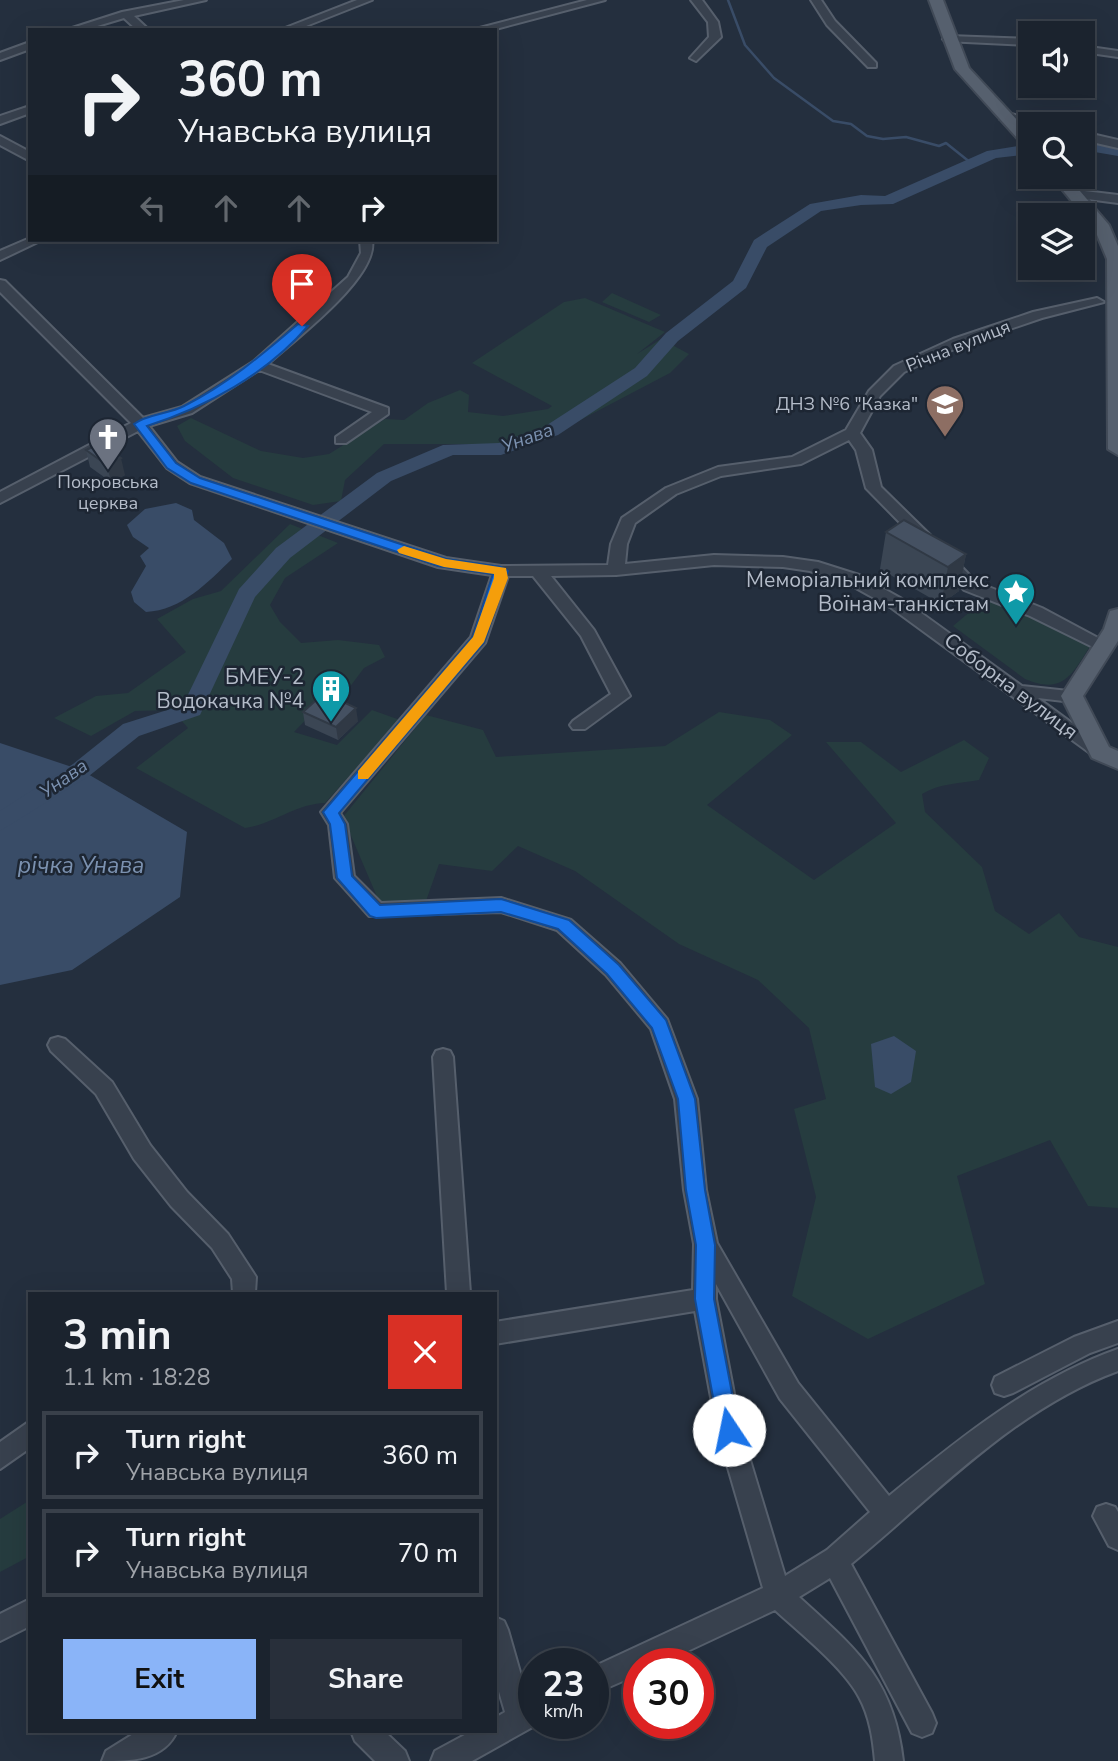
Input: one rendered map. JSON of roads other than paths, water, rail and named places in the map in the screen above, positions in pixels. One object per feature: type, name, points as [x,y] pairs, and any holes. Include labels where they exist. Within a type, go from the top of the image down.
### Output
[{"type":"main road","points":[[933,0],[962,69],[1018,131]]},
{"type":"main road","points":[[1071,189],[1103,229],[1116,260],[1118,449]]},
{"type":"main road","points":[[1101,740],[1077,690],[1105,646],[1118,616]]},
{"type":"street","points":[[78,28],[126,14],[201,0]]},
{"type":"street","points":[[290,28],[367,0]]},
{"type":"street","points":[[483,28],[556,4],[600,0]]},
{"type":"street","points":[[696,0],[713,22],[715,37],[696,58]]},
{"type":"street","points":[[816,0],[831,23],[872,65]]},
{"type":"street","points":[[126,14],[142,28]]},
{"type":"street","points":[[949,39],[1018,42]]},
{"type":"street","points":[[0,57],[28,46]]},
{"type":"street","points":[[1112,53],[1117,70]]},
{"type":"street","points":[[0,120],[28,110]]},
{"type":"street","points":[[1007,119],[1018,121]]},
{"type":"street","points":[[1095,139],[1118,144]]},
{"type":"street","points":[[0,140],[28,157]]},
{"type":"street","points":[[1076,194],[1118,199]]},
{"type":"street","points":[[0,256],[31,242]]},
{"type":"street","points":[[0,498],[140,424],[187,410],[258,365],[353,279],[368,253],[366,242]]},
{"type":"street","points":[[0,284],[140,424],[172,466],[195,481],[293,514]]},
{"type":"street","name":"Річна вулиця","points":[[852,433],[874,394],[899,369],[958,342],[1038,315],[1097,302]]},
{"type":"street","points":[[258,365],[383,411],[341,440]]},
{"type":"street","points":[[616,570],[619,544],[628,521],[671,491],[718,472],[796,461],[852,433],[864,450],[874,488],[970,586],[1036,612],[1105,646]]},
{"type":"street","name":"Соборна вулиця","points":[[293,514],[444,563],[501,571],[616,570],[714,560],[783,562],[812,566],[853,579],[896,603],[994,675],[1101,740]]},
{"type":"street","points":[[501,571],[480,639],[330,812],[338,824],[345,878],[376,911],[501,905],[564,925],[613,969],[660,1025],[686,1099],[695,1190],[705,1245],[704,1299],[729,1430],[778,1595],[834,1647],[869,1687],[886,1731],[889,1761]]},
{"type":"street","points":[[539,572],[588,634],[621,696],[579,724]]},
{"type":"street","points":[[994,675],[1027,691],[1101,740]]},
{"type":"street","points":[[994,675],[1072,729],[1101,740]]},
{"type":"street","points":[[1027,691],[1077,690]]},
{"type":"street","points":[[58,1045],[104,1088],[142,1152],[179,1199],[220,1241],[244,1277],[244,1292]]},
{"type":"street","points":[[443,1057],[459,1292]]},
{"type":"street","points":[[705,1245],[789,1391],[888,1514]]},
{"type":"street","points":[[497,1333],[704,1299]]},
{"type":"street","points":[[1004,1385],[1082,1345],[1118,1332]]},
{"type":"street","points":[[609,1674],[778,1595],[835,1560],[955,1460],[1042,1398],[1074,1378],[1118,1360]]},
{"type":"street","points":[[0,1457],[28,1435]]},
{"type":"street","points":[[835,1560],[922,1723]]},
{"type":"street","points":[[0,1628],[28,1613]]},
{"type":"street","points":[[497,1635],[518,1691]]},
{"type":"street","points":[[497,1732],[518,1720]]},
{"type":"street","points":[[116,1761],[160,1733]]},
{"type":"street","points":[[367,1733],[395,1761]]},
{"type":"street","points":[[387,1733],[402,1761]]},
{"type":"street","points":[[444,1761],[495,1733]]},
{"type":"water","points":[[176,503],[192,510],[194,520],[224,543],[232,559],[182,601],[146,612],[134,602],[131,592],[146,566],[140,556],[149,548],[133,537],[127,525],[145,509]]},
{"type":"water","name":"річка Унава","points":[[0,743],[81,770],[187,832],[180,897],[72,970],[0,985]]},
{"type":"water","points":[[894,1036],[916,1051],[911,1082],[891,1094],[875,1087],[871,1044]]},
{"type":"waterway","points":[[728,0],[745,45],[774,78],[833,121],[851,124],[867,136],[883,139],[906,137],[939,146],[946,143],[971,163]]},
{"type":"waterway","name":"Унава","points":[[1095,147],[1118,151]]},
{"type":"waterway","name":"Унава","points":[[0,822],[81,770],[131,730],[192,710],[246,594],[283,553],[384,477],[450,449],[501,449],[551,431],[641,372],[672,337],[740,284],[760,244],[816,207],[861,200],[887,201],[993,154],[1018,151]]},
{"type":"place","name":"ДНЗ №6 \"Казка\"","points":[[945,438]]},
{"type":"place","name":"Покровська церква","points":[[108,471]]},
{"type":"place","name":"Меморіальний комплекс Воїнам-танкістам","points":[[1016,626]]},
{"type":"place","name":"БМЕУ-2 Водокачка №4","points":[[331,723]]}]
